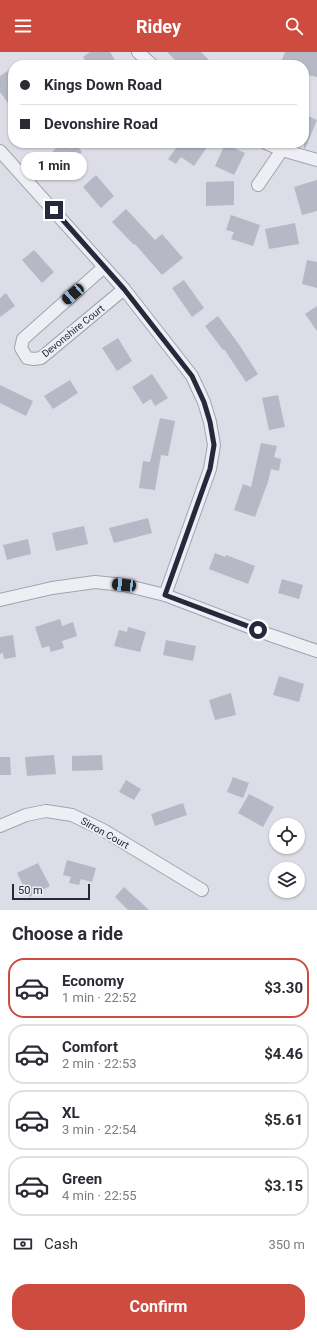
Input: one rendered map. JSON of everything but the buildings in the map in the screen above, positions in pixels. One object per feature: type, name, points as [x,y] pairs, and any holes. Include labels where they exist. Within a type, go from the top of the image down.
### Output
[{"type":"street","points":[[138,52],[147,60]]},
{"type":"street","points":[[277,148],[317,160]]},
{"type":"street","points":[[258,185],[282,150]]},
{"type":"street","points":[[1,155],[124,289],[192,376],[204,402],[210,422],[214,445],[210,469],[165,595]]},
{"type":"street","name":"Devonshire Court","points":[[104,267],[23,339],[21,348],[27,358],[41,358],[124,289]]},
{"type":"street","points":[[0,600],[52,588],[95,582],[124,585],[165,595],[270,635],[317,650]]},
{"type":"street","name":"Sirron Court","points":[[0,826],[26,815],[46,811],[72,815],[103,830],[202,890]]},
{"type":"route","points":[[54,210],[124,289],[192,376],[204,402],[210,422],[214,445],[210,469],[165,595],[258,630]]}]
